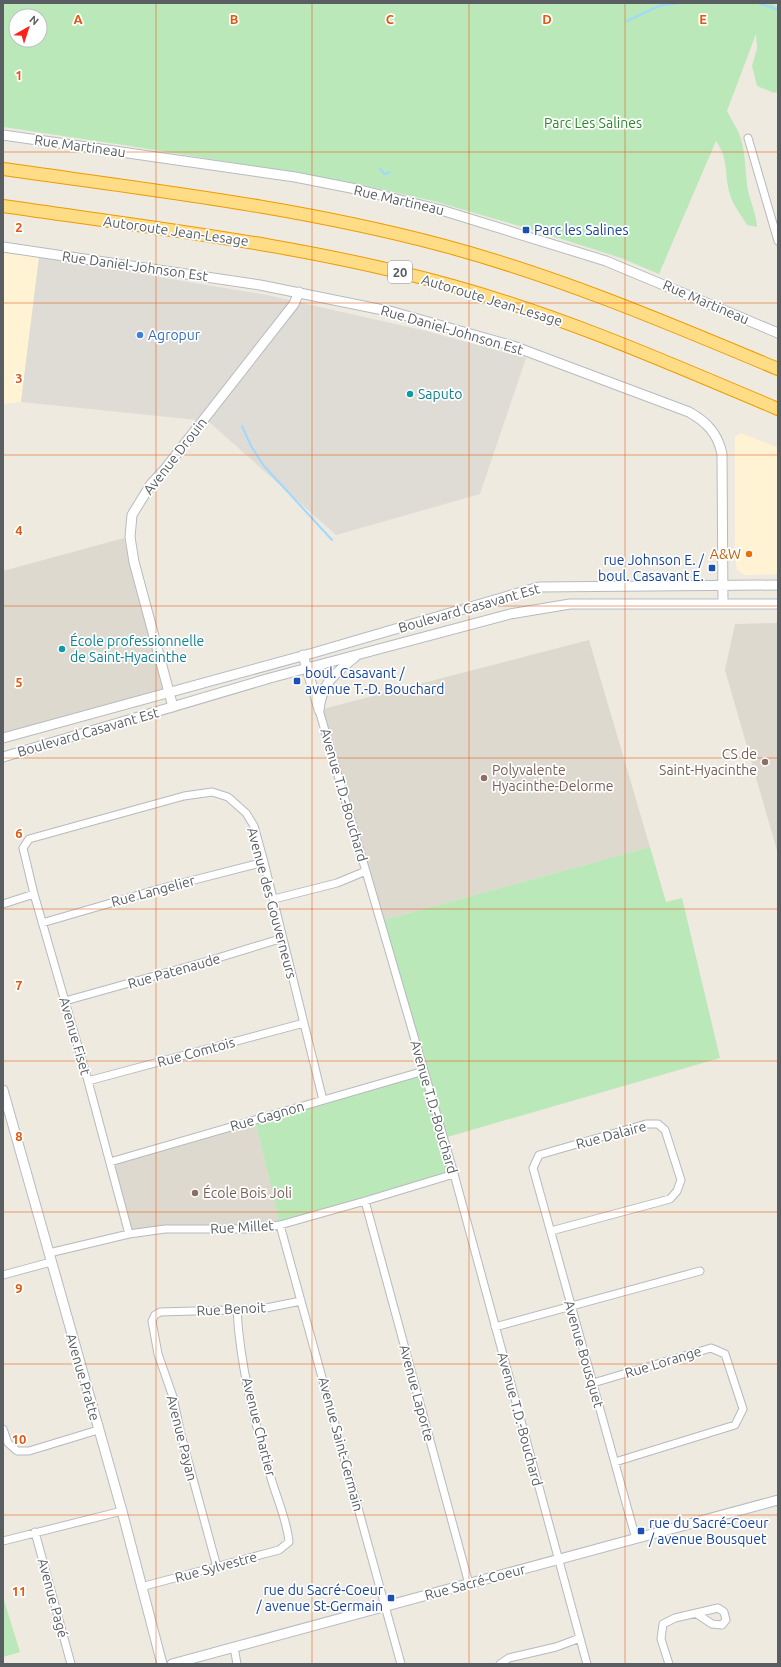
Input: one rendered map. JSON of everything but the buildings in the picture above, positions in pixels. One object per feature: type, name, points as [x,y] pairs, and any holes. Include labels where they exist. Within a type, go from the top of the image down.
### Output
[{"type":"highway","points":[[3,169],[268,207],[351,223],[445,246],[576,286],[778,369]]},
{"type":"highway","name":"Autoroute Jean-Lesage","points":[[3,206],[275,246],[343,259],[424,278],[578,326],[778,409]]},
{"type":"street","name":"Rue Martineau","points":[[3,135],[290,177],[361,191],[434,208],[600,259],[778,333]]},
{"type":"street","points":[[748,138],[778,241]]},
{"type":"street","name":"Rue Daniel-Johnson Est","points":[[3,247],[233,280],[300,292],[393,312],[489,339],[607,380],[684,410],[701,419],[710,427],[716,436],[723,460],[723,604]]},
{"type":"street","name":"Avenue Drouin","points":[[168,693],[134,562],[130,537],[132,515],[151,484],[165,469],[294,304],[300,292]]},
{"type":"street","name":"Boulevard Casavant Est","points":[[3,738],[303,655],[539,587],[778,584]]},
{"type":"street","name":"Boulevard Casavant Est","points":[[3,757],[270,678],[307,670],[510,614],[570,604],[778,604]]},
{"type":"street","name":"Avenue T.D.-Bouchard","points":[[303,655],[454,1174],[587,1664]]},
{"type":"street","points":[[319,710],[323,691],[330,677],[358,655]]},
{"type":"street","name":"Boulevard Casavant Est","points":[[168,693],[173,707]]},
{"type":"street","name":"Avenue des Gouverneurs","points":[[29,839],[184,796],[212,792],[228,797],[246,812],[254,826],[264,862],[324,1100]]},
{"type":"street","name":"Avenue Fiset","points":[[29,839],[23,848],[34,894],[88,1081],[129,1234]]},
{"type":"street","name":"Rue Langelier","points":[[42,923],[159,889],[264,862]]},
{"type":"street","points":[[274,899],[337,883],[366,871]]},
{"type":"street","points":[[3,904],[34,894]]},
{"type":"street","name":"Rue Patenaude","points":[[65,1001],[208,962],[283,938]]},
{"type":"street","name":"Rue Comtois","points":[[88,1081],[304,1023]]},
{"type":"street","name":"Rue Gagnon","points":[[110,1162],[424,1071]]},
{"type":"street","name":"Avenue Pratte","points":[[3,1090],[122,1511],[162,1664]]},
{"type":"street","name":"Rue Dalaire","points":[[533,1168],[539,1155],[646,1124],[658,1124],[665,1130],[681,1180],[677,1191],[670,1199],[551,1231]]},
{"type":"street","name":"Avenue Bousquet","points":[[533,1168],[636,1539]]},
{"type":"street","name":"Rue Millet","points":[[3,1275],[50,1258],[129,1234],[165,1229],[251,1229],[280,1225],[365,1202],[454,1174]]},
{"type":"street","name":"Avenue Laporte","points":[[365,1202],[469,1584]]},
{"type":"street","name":"Avenue Saint-Germain","points":[[280,1225],[402,1664]]},
{"type":"street","points":[[495,1327],[700,1271]]},
{"type":"street","name":"Rue Benoit","points":[[160,1312],[261,1310],[301,1301]]},
{"type":"street","name":"Avenue Chartier","points":[[237,1310],[239,1345],[254,1415],[271,1479],[288,1529],[289,1542]]},
{"type":"street","name":"Avenue Payan","points":[[160,1312],[155,1315],[152,1321],[158,1354],[173,1398],[181,1435],[217,1567]]},
{"type":"street","name":"Rue Lorange","points":[[593,1384],[711,1348],[725,1354],[743,1409],[735,1425],[615,1462]]},
{"type":"street","points":[[3,1429],[8,1443],[17,1451],[30,1451],[98,1430]]},
{"type":"street","name":"Rue Sacré-Coeur","points":[[172,1664],[778,1500]]},
{"type":"street","points":[[3,1541],[122,1511]]},
{"type":"street","name":"Avenue Pagé","points":[[35,1532],[71,1664]]},
{"type":"street","name":"Rue Sylvestre","points":[[141,1587],[279,1550],[289,1542]]},
{"type":"street","points":[[669,1664],[661,1639],[663,1624],[675,1618],[697,1614]]},
{"type":"street","points":[[500,1664],[510,1658],[556,1647],[580,1638]]},
{"type":"street","points":[[234,1648],[237,1664]]},
{"type":"shaded area","points":[[3,253],[39,257],[21,402],[3,404]]},
{"type":"shaded area","points":[[39,257],[267,295],[426,331],[526,358],[480,494],[336,535],[208,421],[21,402]]},
{"type":"shaded area","points":[[741,433],[778,448],[778,574],[745,575],[737,570],[735,557],[735,437]]},
{"type":"shaded area","points":[[124,538],[164,690],[3,734],[3,571]]},
{"type":"shaded area","name":"CS de Saint-Hyacinthe","points":[[778,623],[778,854],[725,670],[735,624]]},
{"type":"shaded area","name":"Polyvalente Hyacinthe-Delorme","points":[[589,640],[650,847],[380,921],[319,710]]},
{"type":"shaded area","name":"École Bois Joli","points":[[255,1120],[280,1225],[165,1229],[129,1234],[110,1162]]},
{"type":"green space","name":"Parc Les Salines","points":[[3,3],[772,3],[778,7],[778,92],[774,93],[757,86],[752,66],[757,48],[756,34],[727,111],[739,133],[742,143],[748,191],[755,213],[757,227],[747,225],[733,203],[728,187],[725,160],[716,141],[659,274],[621,258],[533,230],[433,201],[344,181],[3,127]]},
{"type":"green space","points":[[650,847],[666,902],[682,898],[720,1058],[444,1138],[454,1174],[280,1225],[255,1120],[424,1071],[380,921]]},
{"type":"green space","points":[[3,1597],[20,1652],[3,1657]]},
{"type":"waterway","points":[[627,21],[659,6],[680,3]]},
{"type":"waterway","points":[[758,3],[778,10]]},
{"type":"waterway","points":[[380,169],[385,174],[390,172]]},
{"type":"waterway","points":[[242,426],[251,446],[264,466],[332,540]]},
{"type":"place","name":"Parc les Salines","points":[[526,230]]},
{"type":"place","name":"Agropur","points":[[140,335]]},
{"type":"place","name":"Saputo","points":[[410,394]]},
{"type":"place","name":"A&W","points":[[749,554]]},
{"type":"place","name":"rue Johnson E. / boul. Casavant E.","points":[[712,568]]},
{"type":"place","name":"École professionnelle de Saint-Hyacinthe","points":[[62,649]]},
{"type":"place","name":"boul. Casavant / avenue T.-D. Bouchard","points":[[297,681]]},
{"type":"place","name":"CS de Saint-Hyacinthe","points":[[765,762]]},
{"type":"place","name":"Polyvalente Hyacinthe-Delorme","points":[[484,778]]},
{"type":"place","name":"École Bois Joli","points":[[195,1193]]},
{"type":"place","name":"rue du Sacré-Coeur / avenue Bousquet","points":[[641,1531]]},
{"type":"place","name":"rue du Sacré-Coeur / avenue St-Germain","points":[[391,1598]]}]
